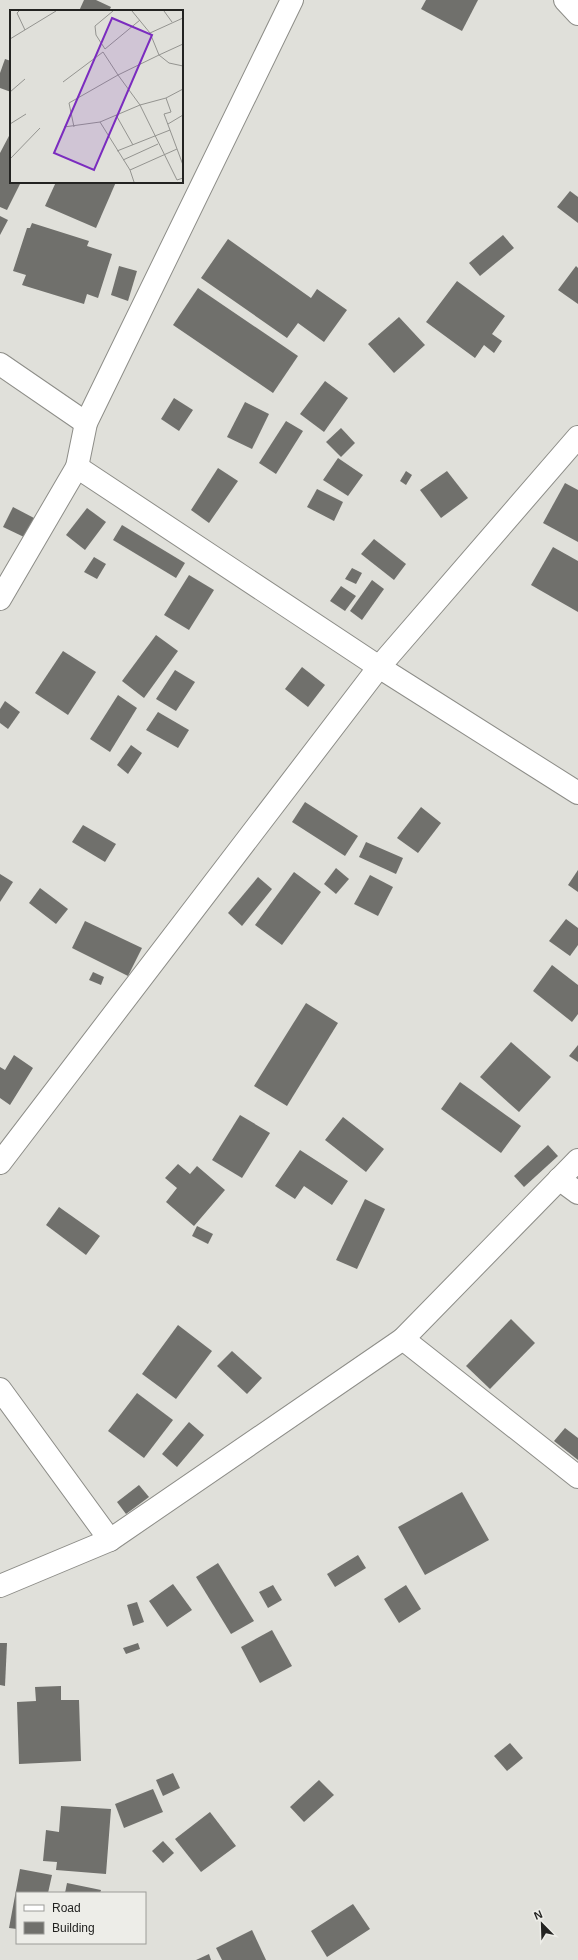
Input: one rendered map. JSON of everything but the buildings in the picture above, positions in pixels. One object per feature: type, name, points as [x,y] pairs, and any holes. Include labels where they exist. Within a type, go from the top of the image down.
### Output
[{"type":"street","points":[[0,599],[77,467],[86,423],[292,0]]},
{"type":"street","points":[[565,0],[578,14]]},
{"type":"street","points":[[0,364],[86,423]]},
{"type":"street","points":[[0,1163],[379,667],[578,437]]},
{"type":"street","points":[[77,467],[379,667],[578,793]]},
{"type":"street","points":[[0,1586],[110,1540],[403,1339],[578,1160]]},
{"type":"street","points":[[559,1179],[578,1193]]},
{"type":"street","points":[[403,1339],[578,1477]]},
{"type":"street","points":[[0,1389],[110,1540]]}]
